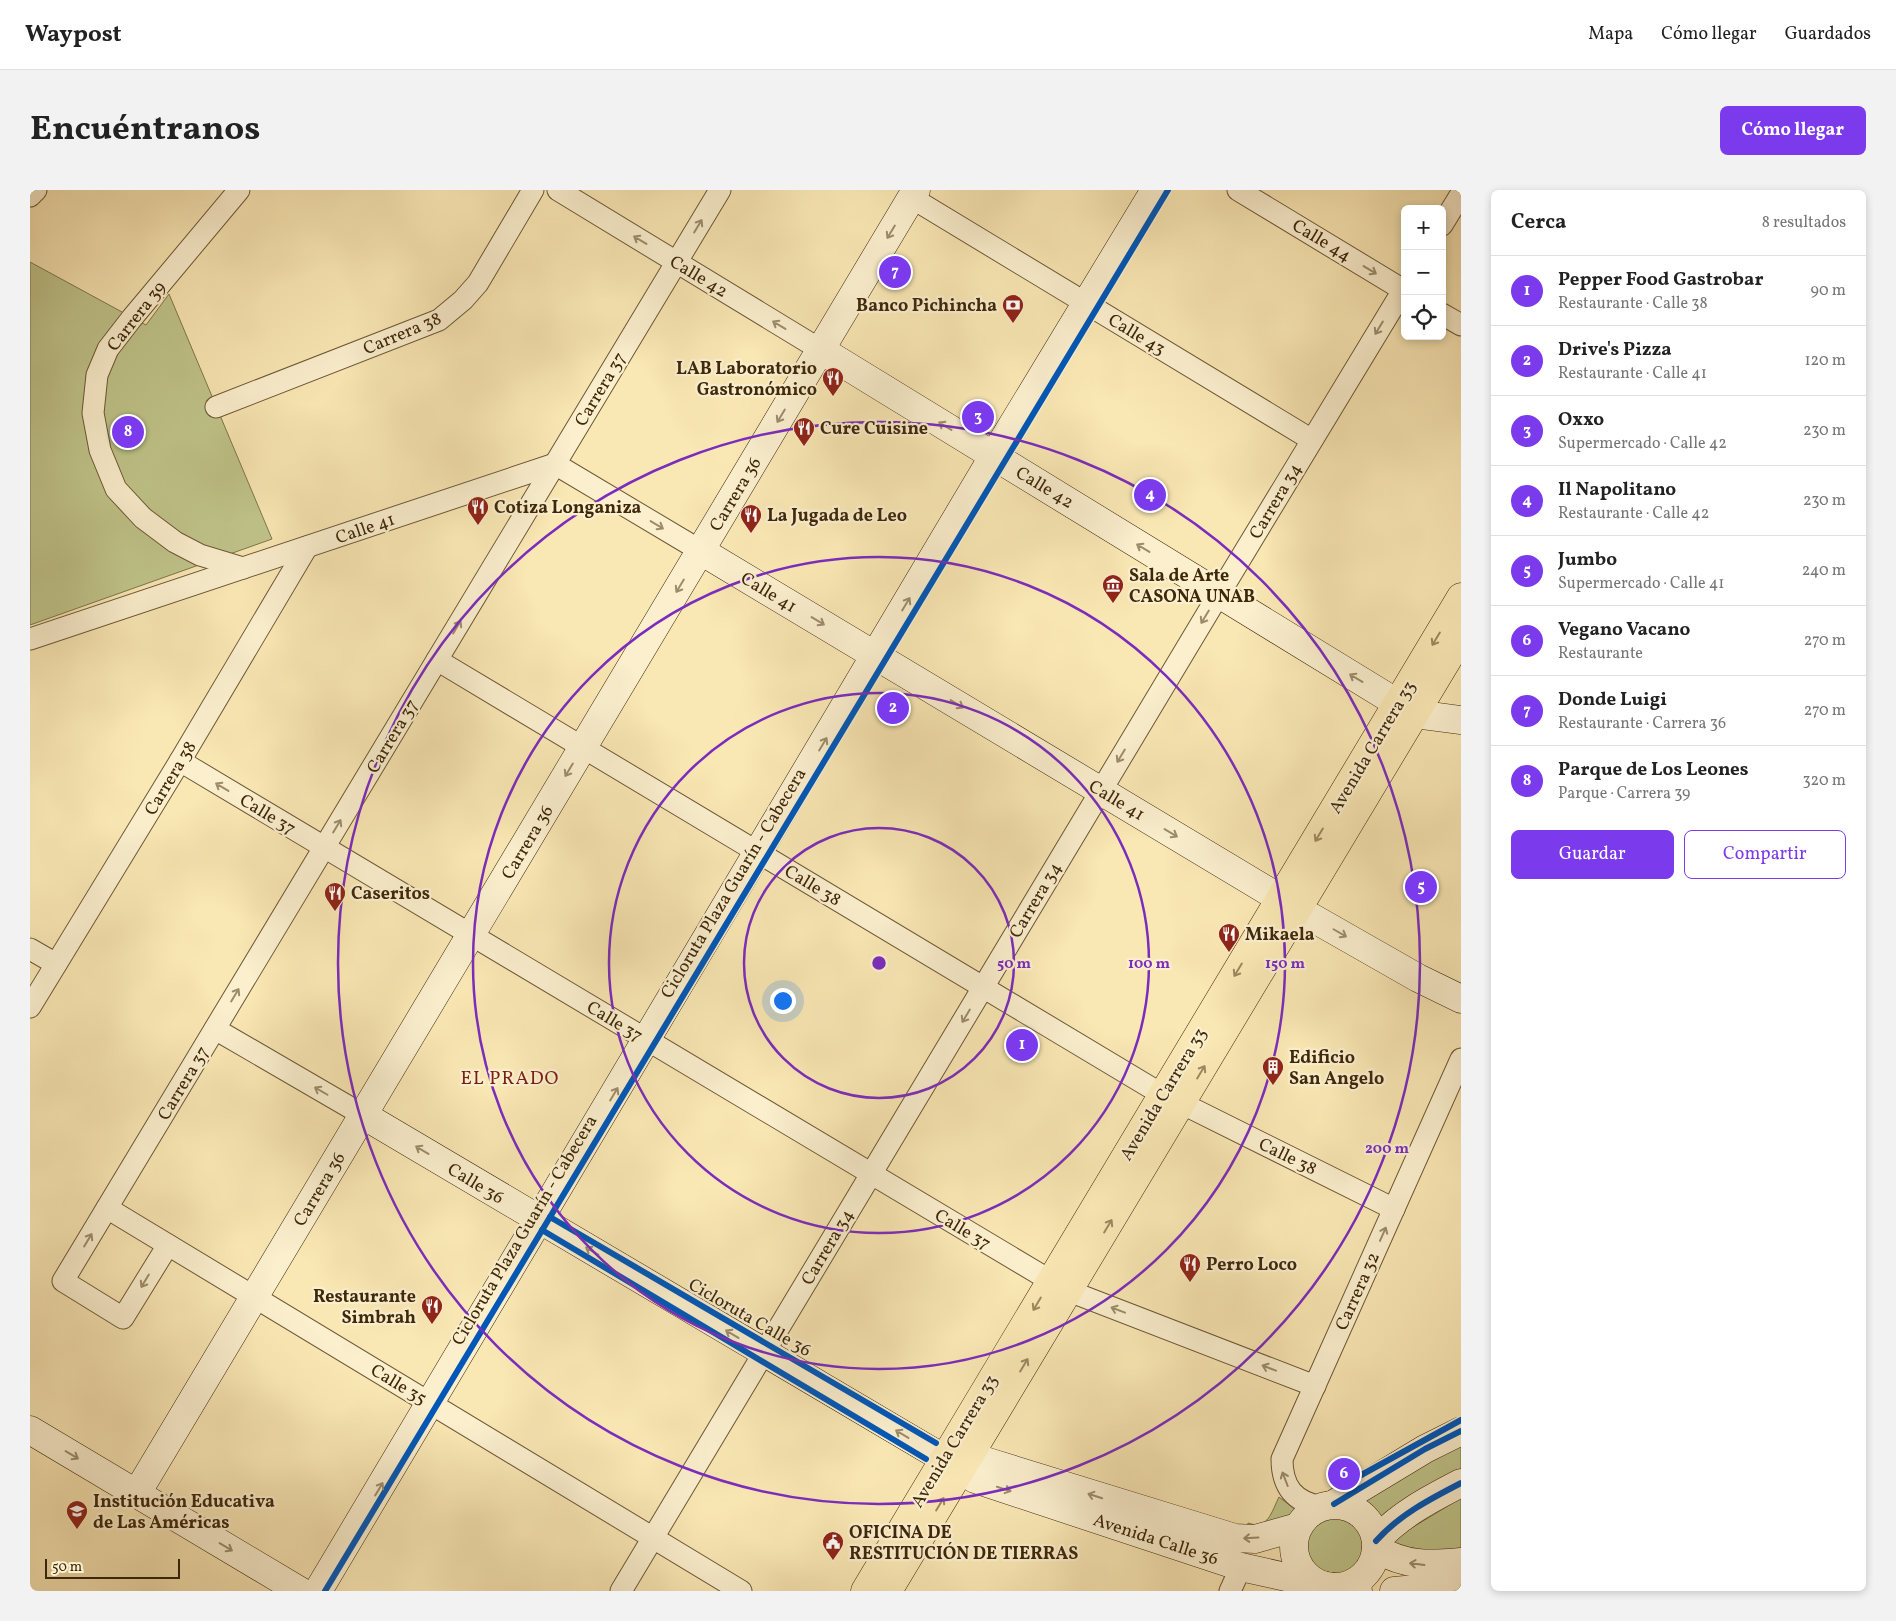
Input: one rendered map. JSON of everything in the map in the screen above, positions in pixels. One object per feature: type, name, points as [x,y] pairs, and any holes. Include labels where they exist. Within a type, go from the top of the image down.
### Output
[{"type":"main road","name":"Avenida Carrera 33","points":[[865,1591],[954,1462],[1060,1286],[1406,708],[1461,597]]},
{"type":"main road","name":"Avenida Carrera 33","points":[[1406,708],[1461,637]]},
{"type":"main road","name":"Avenida Carrera 33","points":[[888,1591],[954,1462]]},
{"type":"street","points":[[30,196],[36,190]]},
{"type":"street","name":"Carrera 39","points":[[239,190],[108,349],[97,375],[93,413],[100,450],[116,489],[143,518],[175,542],[200,555],[243,568]]},
{"type":"street","name":"Carrera 38","points":[[216,407],[439,320],[463,300],[478,283],[533,190]]},
{"type":"street","name":"Calle 42","points":[[558,190],[1406,708],[1461,720]]},
{"type":"street","name":"Carrera 37","points":[[168,1244],[122,1318],[63,1281],[720,190]]},
{"type":"street","points":[[318,1591],[875,655],[1155,190]]},
{"type":"street","name":"Calle 44","points":[[1238,190],[1401,287]]},
{"type":"street","name":"Calle 43","points":[[914,194],[1087,304],[1312,440]]},
{"type":"street","name":"Carrera 36","points":[[137,1494],[914,194]]},
{"type":"street","points":[[1446,218],[1461,194]]},
{"type":"street","name":"Carrera 34","points":[[621,1591],[1218,594],[1401,294]]},
{"type":"street","points":[[1446,316],[1461,325]]},
{"type":"street","name":"Calle 41","points":[[30,639],[555,464],[1289,904],[1418,978],[1461,999]]},
{"type":"street","name":"Carrera 38","points":[[30,1006],[180,761],[307,547]]},
{"type":"street","name":"Calle 38","points":[[437,660],[1172,1099],[1394,1209]]},
{"type":"street","name":"Calle 37","points":[[180,761],[1060,1286],[1315,1386]]},
{"type":"street","points":[[30,949],[56,964]]},
{"type":"street","name":"Calle 36","points":[[215,1028],[954,1462]]},
{"type":"street","name":"Carrera 32","points":[[1328,1505],[1310,1505],[1296,1496],[1286,1483],[1282,1473],[1282,1459],[1461,1059]]},
{"type":"street","name":"Calle 35","points":[[108,1208],[741,1591]]},
{"type":"street","points":[[30,1430],[300,1591]]},
{"type":"street","points":[[1328,1505],[1346,1506],[1357,1511],[1373,1529],[1376,1545],[1375,1558],[1370,1568],[1360,1579],[1346,1586],[1326,1586],[1306,1575],[1298,1564],[1294,1549],[1295,1534],[1298,1527],[1308,1515],[1461,1431]]},
{"type":"street","name":"Avenida Calle 36","points":[[954,1462],[985,1461],[1235,1538],[1255,1539],[1298,1527]]},
{"type":"street","name":"Avenida Calle 36","points":[[954,1462],[974,1479],[1235,1579],[1326,1586],[1358,1591]]},
{"type":"street","points":[[1376,1545],[1388,1528],[1404,1516],[1461,1483]]},
{"type":"street","points":[[1376,1545],[1395,1558],[1409,1563],[1434,1565],[1461,1562]]},
{"type":"street","points":[[1394,1591],[1461,1585]]},
{"type":"green space","points":[[30,262],[146,325],[169,294],[272,539],[30,625]]},
{"type":"green space","points":[[1461,1440],[1461,1474],[1380,1522],[1363,1501]]},
{"type":"green space","points":[[1279,1497],[1295,1509],[1288,1518],[1246,1529],[1248,1523],[1260,1524],[1268,1519]]},
{"type":"green space","points":[[1461,1498],[1461,1554],[1409,1556],[1390,1541]]},
{"type":"green space","points":[[1335,1516],[1352,1521],[1360,1529],[1365,1546],[1360,1563],[1352,1571],[1335,1576],[1318,1571],[1310,1563],[1305,1546],[1310,1529],[1318,1521]]},
{"type":"cycle path","name":"Cicloruta Plaza Guarín - Cabecera","points":[[325,1591],[1168,190]]},
{"type":"cycle path","name":"Cicloruta Plaza Guarín - Cabecera","points":[[550,1217],[936,1443]]},
{"type":"cycle path","name":"Cicloruta Plaza Guarín - Cabecera","points":[[542,1230],[926,1459]]},
{"type":"cycle path","points":[[1354,1479],[1461,1420]]},
{"type":"cycle path","points":[[1334,1504],[1425,1449],[1461,1431]]},
{"type":"cycle path","points":[[1376,1541],[1405,1515],[1461,1483]]},
{"type":"place","name":"Donde Luigi","points":[[895,272]]},
{"type":"place","name":"Banco Pichincha","points":[[1013,324]]},
{"type":"place","name":"LAB Laboratorio Gastronómico","points":[[833,397]]},
{"type":"place","name":"Oxxo","points":[[978,417]]},
{"type":"place","name":"Parque de Los Leones","points":[[128,432]]},
{"type":"place","name":"Cure Cuisine","points":[[804,447]]},
{"type":"place","name":"Il Napolitano","points":[[1150,495]]},
{"type":"place","name":"Cotiza Longaniza","points":[[478,526]]},
{"type":"place","name":"La Jugada de Leo","points":[[751,534]]},
{"type":"place","name":"Sala de Arte CASONA UNAB","points":[[1113,604]]},
{"type":"place","name":"Drive's Pizza","points":[[893,708]]},
{"type":"place","name":"Jumbo","points":[[1421,887]]},
{"type":"place","name":"Caseritos","points":[[335,912]]},
{"type":"place","name":"Mikaela","points":[[1229,953]]},
{"type":"place","name":"Pepper Food Gastrobar","points":[[1022,1045]]},
{"type":"place","name":"Edificio San Angelo","points":[[1273,1086]]},
{"type":"place","name":"Perro Loco","points":[[1190,1283]]},
{"type":"place","name":"Restaurante Simbrah","points":[[432,1325]]},
{"type":"place","name":"Vegano Vacano","points":[[1344,1474]]},
{"type":"place","name":"Institución Educativa de Las Américas","points":[[77,1530]]},
{"type":"place","name":"OFICINA DE RESTITUCIÓN DE TIERRAS","points":[[833,1561]]},
{"type":"district","name":"EL PRADO","points":[[510,1077]]}]
